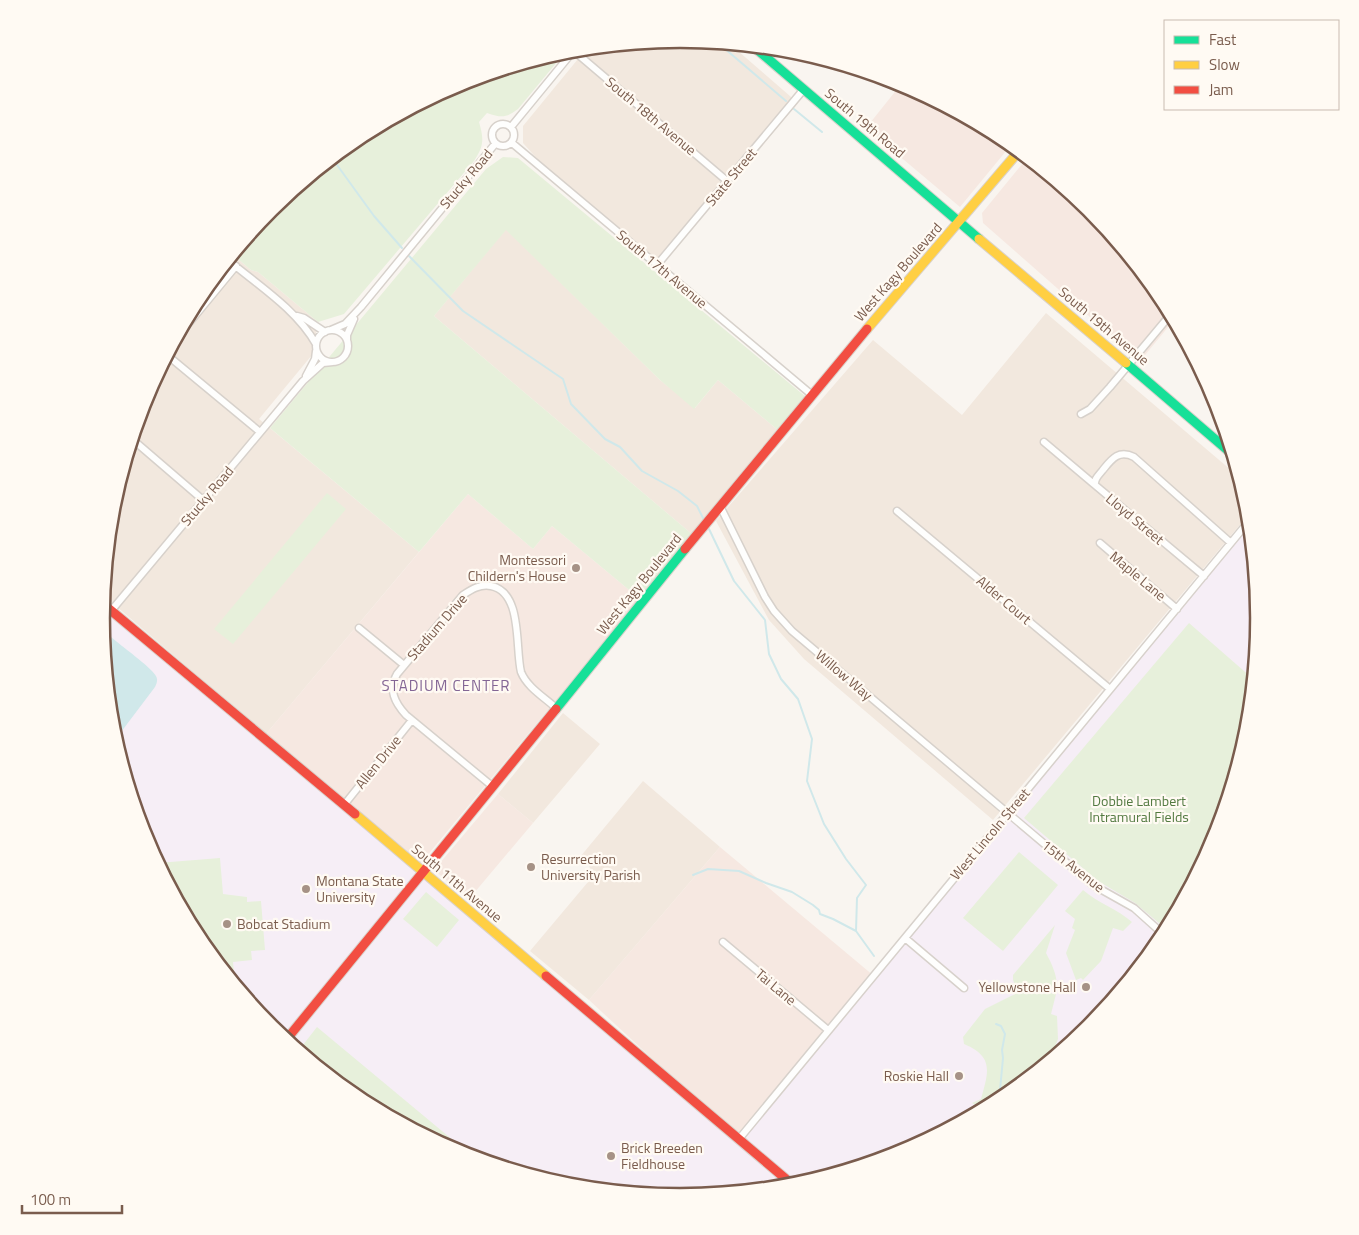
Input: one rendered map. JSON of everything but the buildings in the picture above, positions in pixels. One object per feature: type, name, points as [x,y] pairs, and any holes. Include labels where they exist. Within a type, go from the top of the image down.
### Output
[{"type":"main road","name":"South 19th Road","points":[[762,53],[960,221]]},
{"type":"main road","name":"West Kagy Boulevard","points":[[291,1034],[423,874],[492,786],[720,506],[1014,157]]},
{"type":"main road","name":"South 19th Avenue","points":[[960,221],[1223,446]]},
{"type":"main road","name":"South 11th Avenue","points":[[110,611],[344,805],[423,874],[784,1178]]},
{"type":"street","name":"South 18th Avenue","points":[[582,56],[727,181]]},
{"type":"street","name":"Stucky Road","points":[[495,144],[492,137],[493,129],[499,124],[507,124],[510,127],[568,58]]},
{"type":"street","name":"State Street","points":[[658,265],[804,89]]},
{"type":"street","points":[[510,127],[514,134],[512,143]]},
{"type":"street","name":"Stucky Road","points":[[495,144],[504,146],[512,143]]},
{"type":"street","name":"South 17th Avenue","points":[[512,143],[812,395]]},
{"type":"street","name":"Stucky Road","points":[[328,331],[345,324],[361,307],[495,144]]},
{"type":"street","points":[[233,264],[295,316],[308,330],[322,358],[333,362],[341,359],[346,353],[347,341],[342,334],[328,331],[304,318],[295,316]]},
{"type":"street","points":[[202,307],[236,266]]},
{"type":"street","name":"Stucky Road","points":[[347,341],[350,324],[361,307]]},
{"type":"street","points":[[1081,414],[1090,409],[1165,320]]},
{"type":"street","points":[[316,347],[320,336],[328,331]]},
{"type":"street","name":"Stucky Road","points":[[303,381],[316,359],[316,347]]},
{"type":"street","points":[[171,359],[260,432]]},
{"type":"street","name":"Stucky Road","points":[[110,611],[303,381],[323,364],[333,362]]},
{"type":"street","points":[[1044,442],[1095,485]]},
{"type":"street","points":[[137,443],[203,500]]},
{"type":"street","name":"Lloyd Street","points":[[1204,576],[1095,485],[1094,481],[1112,458],[1116,455],[1129,454],[1134,457],[1231,543]]},
{"type":"street","name":"Willow Way","points":[[720,506],[765,597],[792,631],[1008,813]]},
{"type":"street","name":"Alder Court","points":[[897,511],[1110,689]]},
{"type":"street","name":"West Lincoln Street","points":[[739,1139],[1242,530]]},
{"type":"street","name":"Maple Lane","points":[[1100,543],[1177,608]]},
{"type":"street","name":"Stadium Drive","points":[[492,786],[412,720],[398,705],[393,693],[395,678],[463,595],[476,587],[483,586],[497,588],[508,597],[514,609],[519,664],[524,679],[556,708]]},
{"type":"street","points":[[359,628],[404,666]]},
{"type":"street","name":"Allen Drive","points":[[344,805],[412,720]]},
{"type":"street","name":"15th Avenue","points":[[1008,813],[1093,885],[1134,908],[1157,928]]},
{"type":"street","points":[[904,938],[964,988]]},
{"type":"street","name":"Tai Lane","points":[[723,942],[828,1030]]},
{"type":"shaded area","points":[[680,48],[738,51],[798,103],[663,264],[540,162],[523,143],[523,126],[580,56],[605,52]]},
{"type":"shaded area","points":[[896,90],[932,106],[965,124],[1006,151],[960,207],[866,128]]},
{"type":"shaded area","points":[[1023,163],[1083,214],[1132,271],[1169,326],[1140,361],[983,223],[982,213]]},
{"type":"shaded area","points":[[506,229],[660,380],[695,408],[718,380],[779,431],[693,535],[434,316]]},
{"type":"shaded area","points":[[237,259],[251,270],[258,272],[318,322],[312,355],[259,419],[419,552],[266,734],[110,601],[114,543],[120,506],[140,434],[168,365],[186,332]]},
{"type":"shaded area","points":[[1046,313],[1230,469],[1242,523],[993,820],[804,659],[769,620],[716,521],[873,340],[962,415]]},
{"type":"shaded area","name":"STADIUM CENTER","points":[[468,494],[533,549],[552,526],[640,599],[421,863],[266,734]]},
{"type":"shaded area","name":"Montana State University","points":[[1243,529],[1250,618],[1248,655],[1239,729],[1230,765],[1206,836],[1191,870],[1173,903],[1132,964],[1083,1021],[1026,1070],[996,1091],[932,1129],[863,1157],[827,1168],[791,1177],[717,1186],[680,1188],[642,1186],[568,1177],[496,1157],[461,1144],[427,1129],[363,1091],[333,1070],[276,1021],[227,964],[206,934],[168,870],[153,836],[140,801],[120,729],[111,655],[111,611],[739,1139]]},
{"type":"shaded area","points":[[563,713],[600,744],[533,823],[498,794]]},
{"type":"shaded area","points":[[643,781],[720,847],[589,1000],[530,951],[593,876],[588,863],[580,857]]},
{"type":"shaded area","points":[[498,794],[533,823],[469,899],[434,870]]},
{"type":"shaded area","points":[[720,847],[874,976],[739,1139],[589,1000]]},
{"type":"green space","points":[[558,60],[518,109],[504,116],[487,113],[479,122],[482,142],[480,151],[474,161],[344,314],[318,322],[258,272],[251,270],[237,259],[251,242],[276,214],[304,189],[363,144],[427,106],[461,91],[496,78]]},
{"type":"green space","points":[[503,157],[518,158],[806,397],[779,431],[718,380],[694,409],[660,380],[506,230],[434,316],[693,535],[640,599],[552,526],[533,549],[468,494],[419,552],[270,428],[486,169]]},
{"type":"green space","points":[[327,493],[346,509],[233,644],[214,629]]},
{"type":"green space","name":"Dobbie Lambert Intramural Fields","points":[[1189,623],[1247,673],[1239,729],[1219,801],[1191,870],[1160,924],[1135,903],[1098,881],[1024,818]]},
{"type":"green space","points":[[1019,852],[1058,885],[1003,951],[963,918]]},
{"type":"green space","name":"Bobcat Stadium","points":[[220,858],[223,894],[247,897],[247,902],[261,901],[265,950],[251,951],[252,960],[233,962],[234,972],[206,934],[165,862]]},
{"type":"green space","points":[[1083,890],[1132,922],[1123,931],[1113,928],[1101,961],[1083,980],[1081,978],[1076,980],[1066,953],[1075,930],[1072,928],[1075,919],[1065,911]]},
{"type":"green space","points":[[426,892],[459,920],[437,947],[403,919]]},
{"type":"green space","points":[[1055,925],[1046,953],[1054,970],[1057,987],[1032,985],[1021,987],[1015,985],[1013,975]]},
{"type":"green space","points":[[1033,990],[1056,994],[1051,1014],[1057,1016],[1058,1039],[1055,1046],[1026,1070],[974,1104],[972,1103],[981,1099],[986,1081],[987,1067],[981,1054],[964,1044],[963,1037],[985,1009],[1019,992]]},
{"type":"green space","points":[[317,1027],[454,1141],[394,1111],[333,1070],[303,1045]]},
{"type":"water","points":[[111,637],[148,667],[157,680],[155,687],[121,732],[114,692]]},
{"type":"waterway","points":[[726,50],[786,101]]},
{"type":"waterway","points":[[794,109],[822,132]]},
{"type":"waterway","points":[[336,163],[374,216],[402,248]]},
{"type":"waterway","points":[[409,256],[463,311],[563,379],[571,404],[605,439],[620,447],[642,471],[678,491],[697,506],[703,518]]},
{"type":"waterway","points":[[709,529],[734,581],[765,620],[769,654],[781,679],[798,699],[812,739],[807,781],[824,824],[846,859],[866,885],[857,898],[856,931],[874,956]]},
{"type":"waterway","points":[[693,875],[708,869],[739,871],[792,892],[813,905],[819,910],[820,914],[856,931]]},
{"type":"waterway","points":[[996,1024],[1001,1026],[1005,1034],[1002,1050],[1000,1088]]},
{"type":"traffic: fast","points":[[761,53],[979,239]]},
{"type":"traffic: fast","points":[[1126,363],[1223,446]]},
{"type":"traffic: fast","points":[[556,709],[685,549]]},
{"type":"traffic: slow","points":[[867,329],[1014,157]]},
{"type":"traffic: slow","points":[[979,239],[1126,363]]},
{"type":"traffic: slow","points":[[355,814],[546,976]]},
{"type":"traffic: jam","points":[[685,549],[867,329]]},
{"type":"traffic: jam","points":[[110,610],[355,814]]},
{"type":"traffic: jam","points":[[291,1034],[556,709]]},
{"type":"traffic: jam","points":[[546,976],[785,1178]]},
{"type":"place","name":"Montessori Childern's House","points":[[576,568]]},
{"type":"place","name":"Resurrection University Parish","points":[[531,867]]},
{"type":"place","name":"Montana State University","points":[[306,889]]},
{"type":"place","name":"Bobcat Stadium","points":[[227,924]]},
{"type":"place","name":"Yellowstone Hall","points":[[1086,987]]},
{"type":"place","name":"Roskie Hall","points":[[959,1076]]},
{"type":"place","name":"Brick Breeden Fieldhouse","points":[[611,1156]]},
{"type":"district","name":"STADIUM CENTER","points":[[446,686]]}]
